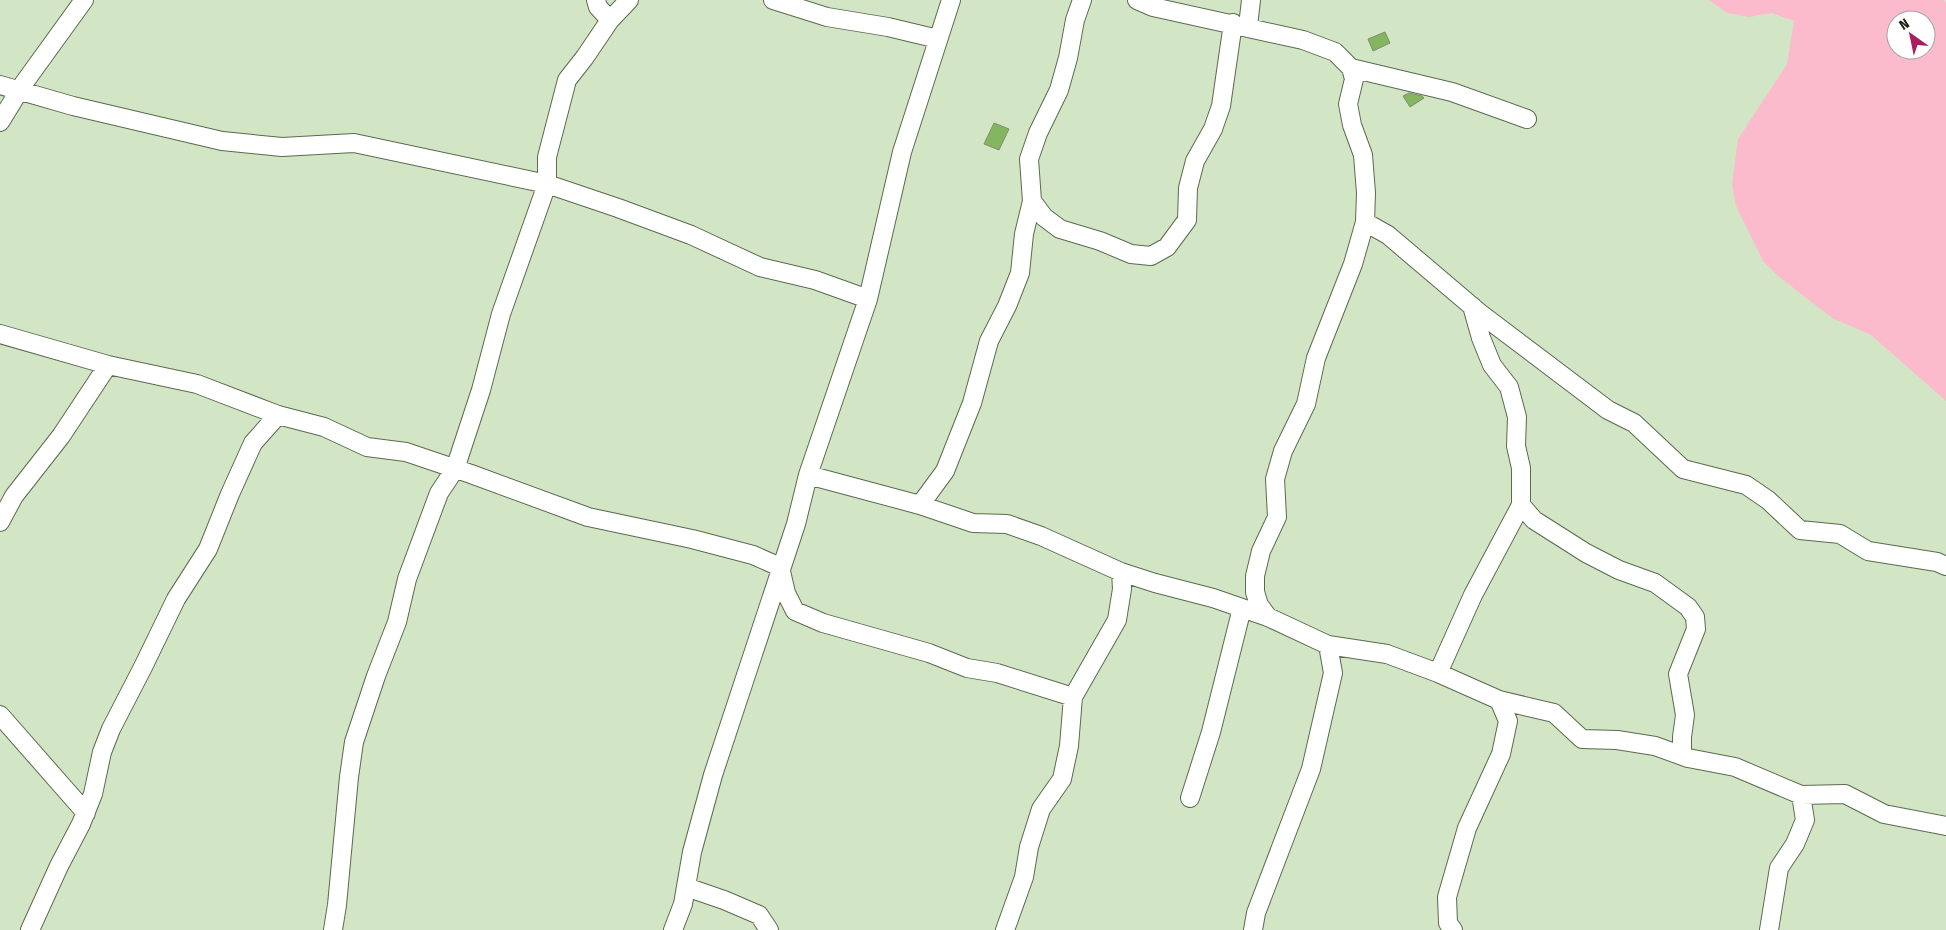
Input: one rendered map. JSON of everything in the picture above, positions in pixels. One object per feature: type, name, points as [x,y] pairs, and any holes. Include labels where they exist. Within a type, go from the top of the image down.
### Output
[{"type":"street","points":[[0,122],[20,89],[84,0]]},
{"type":"street","points":[[596,0],[598,7],[610,20]]},
{"type":"street","points":[[333,930],[337,905],[348,776],[354,742],[376,676],[397,622],[407,579],[439,493],[456,468],[501,314],[546,184],[547,157],[567,80],[585,58],[610,20],[628,0]]},
{"type":"street","points":[[772,0],[828,17],[888,27],[938,39]]},
{"type":"street","points":[[673,930],[683,904],[692,852],[713,775],[780,567],[796,524],[808,475],[868,299],[902,152],[951,0]]},
{"type":"street","points":[[920,505],[945,471],[972,403],[989,341],[1007,306],[1020,272],[1024,234],[1032,201],[1029,160],[1038,132],[1059,90],[1068,58],[1075,20],[1082,0]]},
{"type":"street","points":[[1138,0],[1153,7],[1303,40],[1334,52],[1351,68],[1452,92],[1527,119]]},
{"type":"street","points":[[1032,201],[1044,217],[1060,229],[1100,240],[1130,254],[1152,256],[1167,247],[1187,220],[1188,188],[1195,161],[1212,129],[1221,106],[1240,25],[1252,0]]},
{"type":"street","points":[[1268,617],[1259,605],[1255,592],[1255,576],[1261,551],[1277,517],[1275,479],[1283,451],[1306,404],[1316,358],[1349,273],[1365,222],[1366,193],[1363,155],[1352,125],[1348,104],[1354,79],[1351,68]]},
{"type":"street","points":[[0,85],[20,89],[73,106],[222,141],[282,147],[354,143],[546,184],[691,235],[760,267],[815,280],[868,299]]},
{"type":"street","points":[[1365,222],[1388,235],[1472,306],[1608,410],[1634,422],[1683,469],[1746,485],[1768,500],[1800,530],[1840,534],[1868,552],[1937,562],[1946,566]]},
{"type":"street","points":[[1438,673],[1473,595],[1521,506],[1521,468],[1516,446],[1517,417],[1509,387],[1492,365],[1481,338],[1472,306]]},
{"type":"street","points":[[0,334],[108,365],[197,384],[278,415],[324,427],[367,447],[406,452],[456,468],[588,517],[744,552],[780,567]]},
{"type":"street","points":[[0,522],[14,496],[61,436],[108,365]]},
{"type":"street","points":[[30,930],[86,813],[93,794],[102,752],[111,729],[144,667],[176,599],[208,549],[230,494],[254,443],[278,415]]},
{"type":"street","points":[[808,475],[920,505],[973,523],[1007,524],[1042,536],[1122,572],[1155,584],[1213,598],[1268,617],[1328,644],[1387,654],[1438,673],[1499,700],[1554,713],[1582,739],[1617,740],[1655,746],[1682,756],[1735,767],[1802,795],[1845,794],[1884,814],[1946,826]]},
{"type":"street","points":[[1521,506],[1534,520],[1586,553],[1619,570],[1655,583],[1688,607],[1695,617],[1696,629],[1678,674],[1685,716],[1682,756]]},
{"type":"street","points":[[780,567],[786,593],[795,611],[823,623],[929,653],[967,668],[997,674],[1073,698]]},
{"type":"street","points":[[1005,930],[1024,877],[1029,847],[1041,809],[1062,779],[1069,746],[1073,698],[1117,620],[1122,589],[1122,572]]},
{"type":"street","points":[[1190,798],[1211,732],[1242,608]]},
{"type":"street","points":[[1253,930],[1256,914],[1311,769],[1333,673],[1328,644]]},
{"type":"street","points":[[1448,928],[1447,898],[1467,828],[1501,754],[1508,721],[1499,700]]},
{"type":"street","points":[[0,716],[86,813]]},
{"type":"street","points":[[1769,930],[1779,868],[1795,844],[1805,820],[1802,795]]},
{"type":"street","points":[[686,887],[724,900],[759,916],[769,930]]},
{"type":"shaded area","points":[[1709,0],[1944,0],[1946,3],[1946,401],[1871,335],[1832,318],[1778,276],[1763,261],[1736,206],[1732,184],[1738,139],[1787,64],[1794,21],[1772,13],[1749,17],[1727,13]]},
{"type":"building","points":[[1385,32],[1390,43],[1373,51],[1368,39]]},
{"type":"building","points":[[1409,93],[1424,98],[1410,107],[1403,96]]},
{"type":"building","points":[[994,123],[1009,129],[999,150],[984,144]]}]
